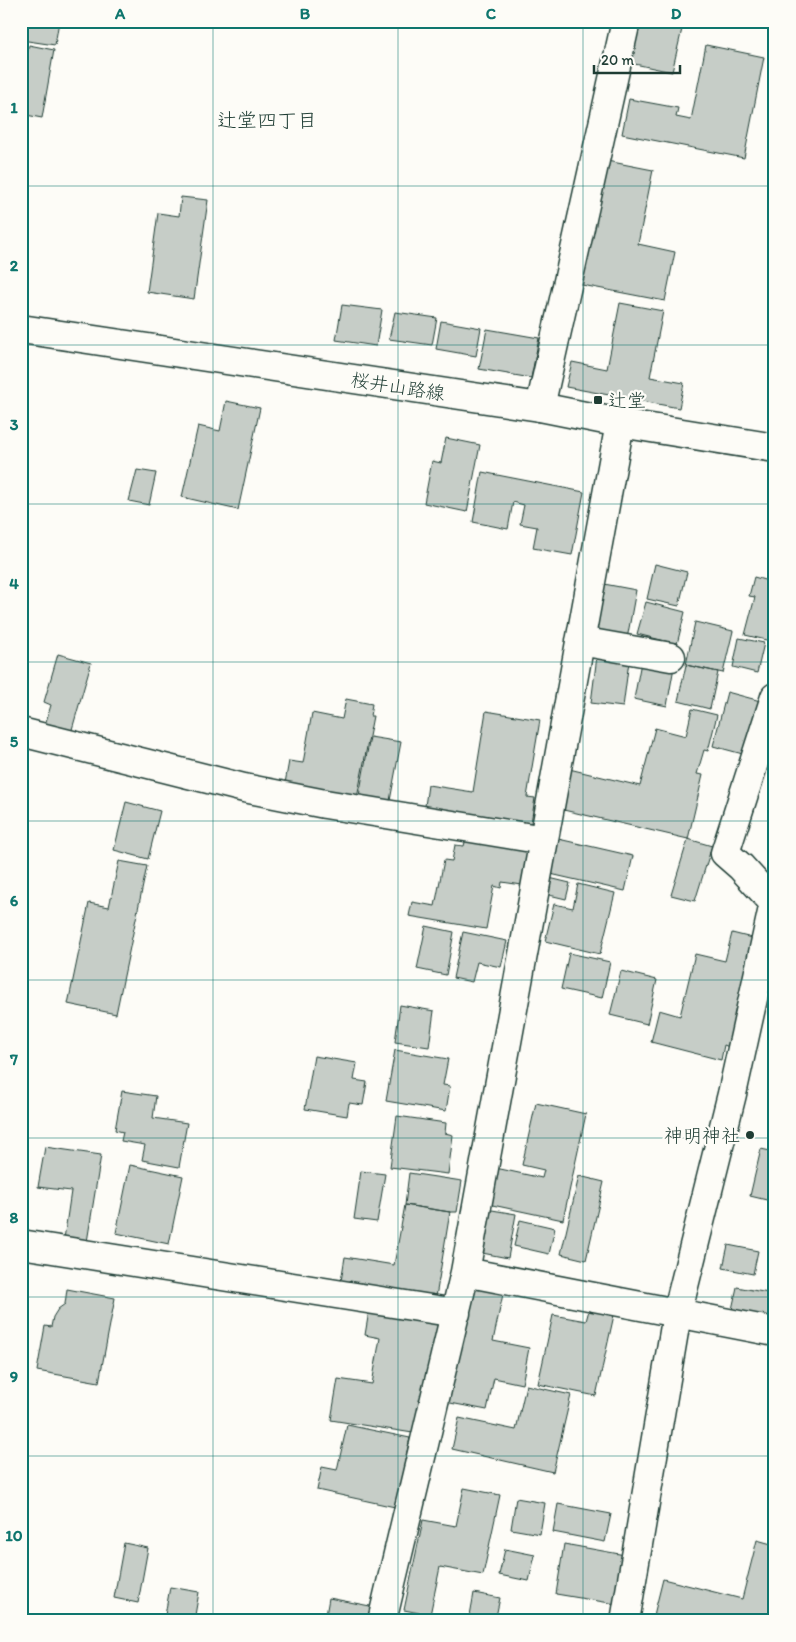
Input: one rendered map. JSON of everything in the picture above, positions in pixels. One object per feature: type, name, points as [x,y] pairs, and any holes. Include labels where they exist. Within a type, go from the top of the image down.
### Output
[{"type":"street","points":[[540,407],[626,21]]},
{"type":"street","name":"桜井山路線","points":[[21,329],[540,407],[620,423],[775,448]]},
{"type":"street","points":[[382,1621],[465,1272],[620,423]]},
{"type":"street","points":[[580,641],[671,657]]},
{"type":"street","points":[[625,1621],[677,1314],[732,1094],[774,903],[741,867],[725,853],[775,697]]},
{"type":"street","points":[[21,732],[244,788],[325,804],[544,840]]},
{"type":"street","points":[[21,1244],[456,1314]]},
{"type":"street","points":[[465,1272],[775,1332]]},
{"type":"building","points":[[21,21],[59,21],[55,45],[21,40]]},
{"type":"building","points":[[639,21],[648,21],[682,29],[672,72],[630,63]]},
{"type":"building","points":[[29,45],[54,50],[42,118],[21,114],[21,82]]},
{"type":"building","points":[[706,45],[764,57],[744,158],[622,134],[629,99],[678,108],[676,117],[691,120]]},
{"type":"building","points":[[607,161],[653,170],[638,244],[675,252],[665,301],[582,285]]},
{"type":"building","points":[[181,197],[208,200],[194,299],[147,292],[158,213],[179,216]]},
{"type":"building","points":[[21,232],[28,233],[21,275]]},
{"type":"building","points":[[620,303],[663,311],[650,377],[684,383],[679,408],[566,387],[572,362],[607,369]]},
{"type":"building","points":[[342,305],[382,310],[376,346],[336,340]]},
{"type":"building","points":[[395,312],[437,318],[432,345],[389,339]]},
{"type":"building","points":[[441,321],[481,328],[476,356],[436,349]]},
{"type":"building","points":[[487,329],[539,338],[531,378],[479,369]]},
{"type":"building","points":[[226,401],[260,408],[238,510],[182,497],[198,426],[220,431]]},
{"type":"building","points":[[446,438],[480,445],[467,512],[424,503],[432,461],[441,463]]},
{"type":"building","points":[[137,470],[156,473],[149,505],[129,501]]},
{"type":"building","points":[[482,472],[584,492],[572,555],[533,548],[537,527],[520,524],[524,505],[513,502],[508,529],[473,522]]},
{"type":"building","points":[[655,564],[687,572],[679,606],[647,599]]},
{"type":"building","points":[[754,577],[775,583],[775,642],[745,635],[755,597],[749,596]]},
{"type":"building","points":[[604,584],[636,590],[627,639],[595,633]]},
{"type":"building","points":[[646,602],[685,612],[677,644],[637,634]]},
{"type":"building","points":[[695,622],[733,631],[723,673],[686,665]]},
{"type":"building","points":[[739,638],[764,643],[757,673],[733,667]]},
{"type":"building","points":[[58,654],[91,663],[71,733],[45,725],[51,705],[44,702]]},
{"type":"building","points":[[597,656],[629,661],[623,707],[591,703]]},
{"type":"building","points":[[641,662],[674,667],[667,706],[634,699]]},
{"type":"building","points":[[686,665],[718,672],[710,709],[678,701]]},
{"type":"building","points":[[727,692],[768,703],[754,757],[713,746]]},
{"type":"building","points":[[346,699],[372,704],[370,716],[373,716],[356,803],[284,789],[289,761],[303,763],[312,713],[342,719]]},
{"type":"building","points":[[692,709],[717,715],[708,751],[704,750],[697,774],[703,775],[688,839],[555,808],[565,768],[640,786],[655,728],[686,736]]},
{"type":"building","points":[[486,711],[540,720],[527,797],[535,798],[530,829],[424,813],[428,785],[473,792]]},
{"type":"building","points":[[370,737],[401,742],[389,806],[358,801]]},
{"type":"building","points":[[126,802],[160,811],[148,859],[114,850]]},
{"type":"building","points":[[466,838],[528,849],[522,885],[502,882],[501,888],[494,886],[486,929],[409,916],[412,902],[435,906],[444,860],[452,861],[455,845],[464,846]]},
{"type":"building","points":[[554,838],[633,856],[625,891],[546,873]]},
{"type":"building","points":[[688,839],[712,846],[695,901],[671,895]]},
{"type":"building","points":[[119,861],[147,866],[116,1014],[68,1004],[89,903],[109,907]]},
{"type":"building","points":[[545,877],[570,883],[566,899],[541,893]]},
{"type":"building","points":[[578,884],[615,893],[600,954],[545,941],[554,904],[573,908]]},
{"type":"building","points":[[426,926],[454,932],[446,975],[417,969]]},
{"type":"building","points":[[463,932],[507,941],[501,967],[477,962],[472,982],[453,978]]},
{"type":"building","points":[[732,933],[756,939],[729,1047],[724,1045],[721,1060],[651,1042],[659,1010],[680,1016],[695,954],[725,961]]},
{"type":"building","points":[[569,953],[610,962],[602,998],[561,989]]},
{"type":"building","points":[[621,971],[657,980],[647,1024],[610,1015]]},
{"type":"building","points":[[400,1005],[434,1011],[429,1047],[395,1042]]},
{"type":"building","points":[[395,1050],[448,1059],[443,1085],[450,1086],[446,1111],[386,1101]]},
{"type":"building","points":[[314,1056],[357,1063],[354,1080],[367,1082],[363,1105],[349,1103],[347,1116],[305,1109]]},
{"type":"building","points":[[122,1091],[156,1096],[153,1118],[187,1123],[179,1167],[142,1160],[145,1145],[121,1141],[123,1132],[115,1130]]},
{"type":"building","points":[[536,1103],[586,1114],[563,1220],[483,1203],[491,1167],[542,1178],[544,1170],[522,1165]]},
{"type":"building","points":[[397,1116],[446,1123],[445,1133],[453,1135],[448,1174],[390,1167]]},
{"type":"building","points":[[45,1147],[101,1155],[87,1242],[64,1239],[71,1191],[38,1187]]},
{"type":"building","points":[[761,1149],[775,1152],[775,1202],[750,1196]]},
{"type":"building","points":[[130,1165],[183,1176],[169,1244],[116,1233]]},
{"type":"building","points":[[361,1171],[385,1174],[377,1222],[354,1219]]},
{"type":"building","points":[[409,1173],[462,1181],[457,1212],[405,1205]]},
{"type":"building","points":[[579,1176],[604,1182],[586,1260],[561,1254]]},
{"type":"building","points":[[405,1205],[450,1212],[435,1303],[340,1287],[345,1257],[394,1265]]},
{"type":"building","points":[[486,1209],[516,1214],[508,1258],[477,1252]]},
{"type":"building","points":[[520,1220],[555,1228],[549,1254],[514,1246]]},
{"type":"building","points":[[728,1245],[758,1251],[753,1274],[723,1268]]},
{"type":"building","points":[[775,1257],[775,1323],[731,1314],[737,1287],[768,1293]]},
{"type":"building","points":[[469,1287],[503,1294],[493,1341],[529,1348],[522,1384],[494,1378],[487,1410],[445,1402]]},
{"type":"building","points":[[67,1289],[115,1298],[99,1382],[37,1371],[45,1326],[51,1327],[53,1317],[58,1309],[65,1304]]},
{"type":"building","points":[[589,1310],[614,1315],[596,1396],[538,1384],[553,1315],[586,1321]]},
{"type":"building","points":[[369,1311],[438,1322],[419,1434],[331,1420],[338,1379],[372,1384],[380,1338],[365,1335]]},
{"type":"building","points":[[526,1385],[571,1395],[553,1472],[452,1449],[459,1418],[516,1430]]},
{"type":"building","points":[[347,1425],[410,1438],[395,1507],[317,1490],[322,1467],[337,1470]]},
{"type":"building","points":[[464,1488],[500,1495],[483,1575],[440,1567],[430,1615],[404,1610],[423,1520],[456,1526]]},
{"type":"building","points":[[516,1498],[545,1503],[540,1534],[511,1529]]},
{"type":"building","points":[[558,1504],[611,1514],[605,1542],[553,1532]]},
{"type":"building","points":[[757,1540],[775,1545],[775,1621],[677,1621],[654,1615],[663,1579],[742,1599]]},
{"type":"building","points":[[124,1543],[148,1548],[138,1603],[114,1598]]},
{"type":"building","points":[[564,1544],[625,1555],[616,1604],[556,1594]]},
{"type":"building","points":[[505,1549],[535,1555],[529,1581],[499,1575]]},
{"type":"building","points":[[170,1587],[199,1592],[194,1621],[164,1621]]},
{"type":"building","points":[[474,1593],[500,1598],[495,1621],[469,1621]]},
{"type":"building","points":[[329,1598],[375,1607],[372,1621],[325,1621]]},
{"type":"place","name":"辻堂","points":[[598,400]]},
{"type":"place","name":"神明神社","points":[[750,1135]]},
{"type":"district","name":"辻堂四丁目","points":[[267,120]]}]
